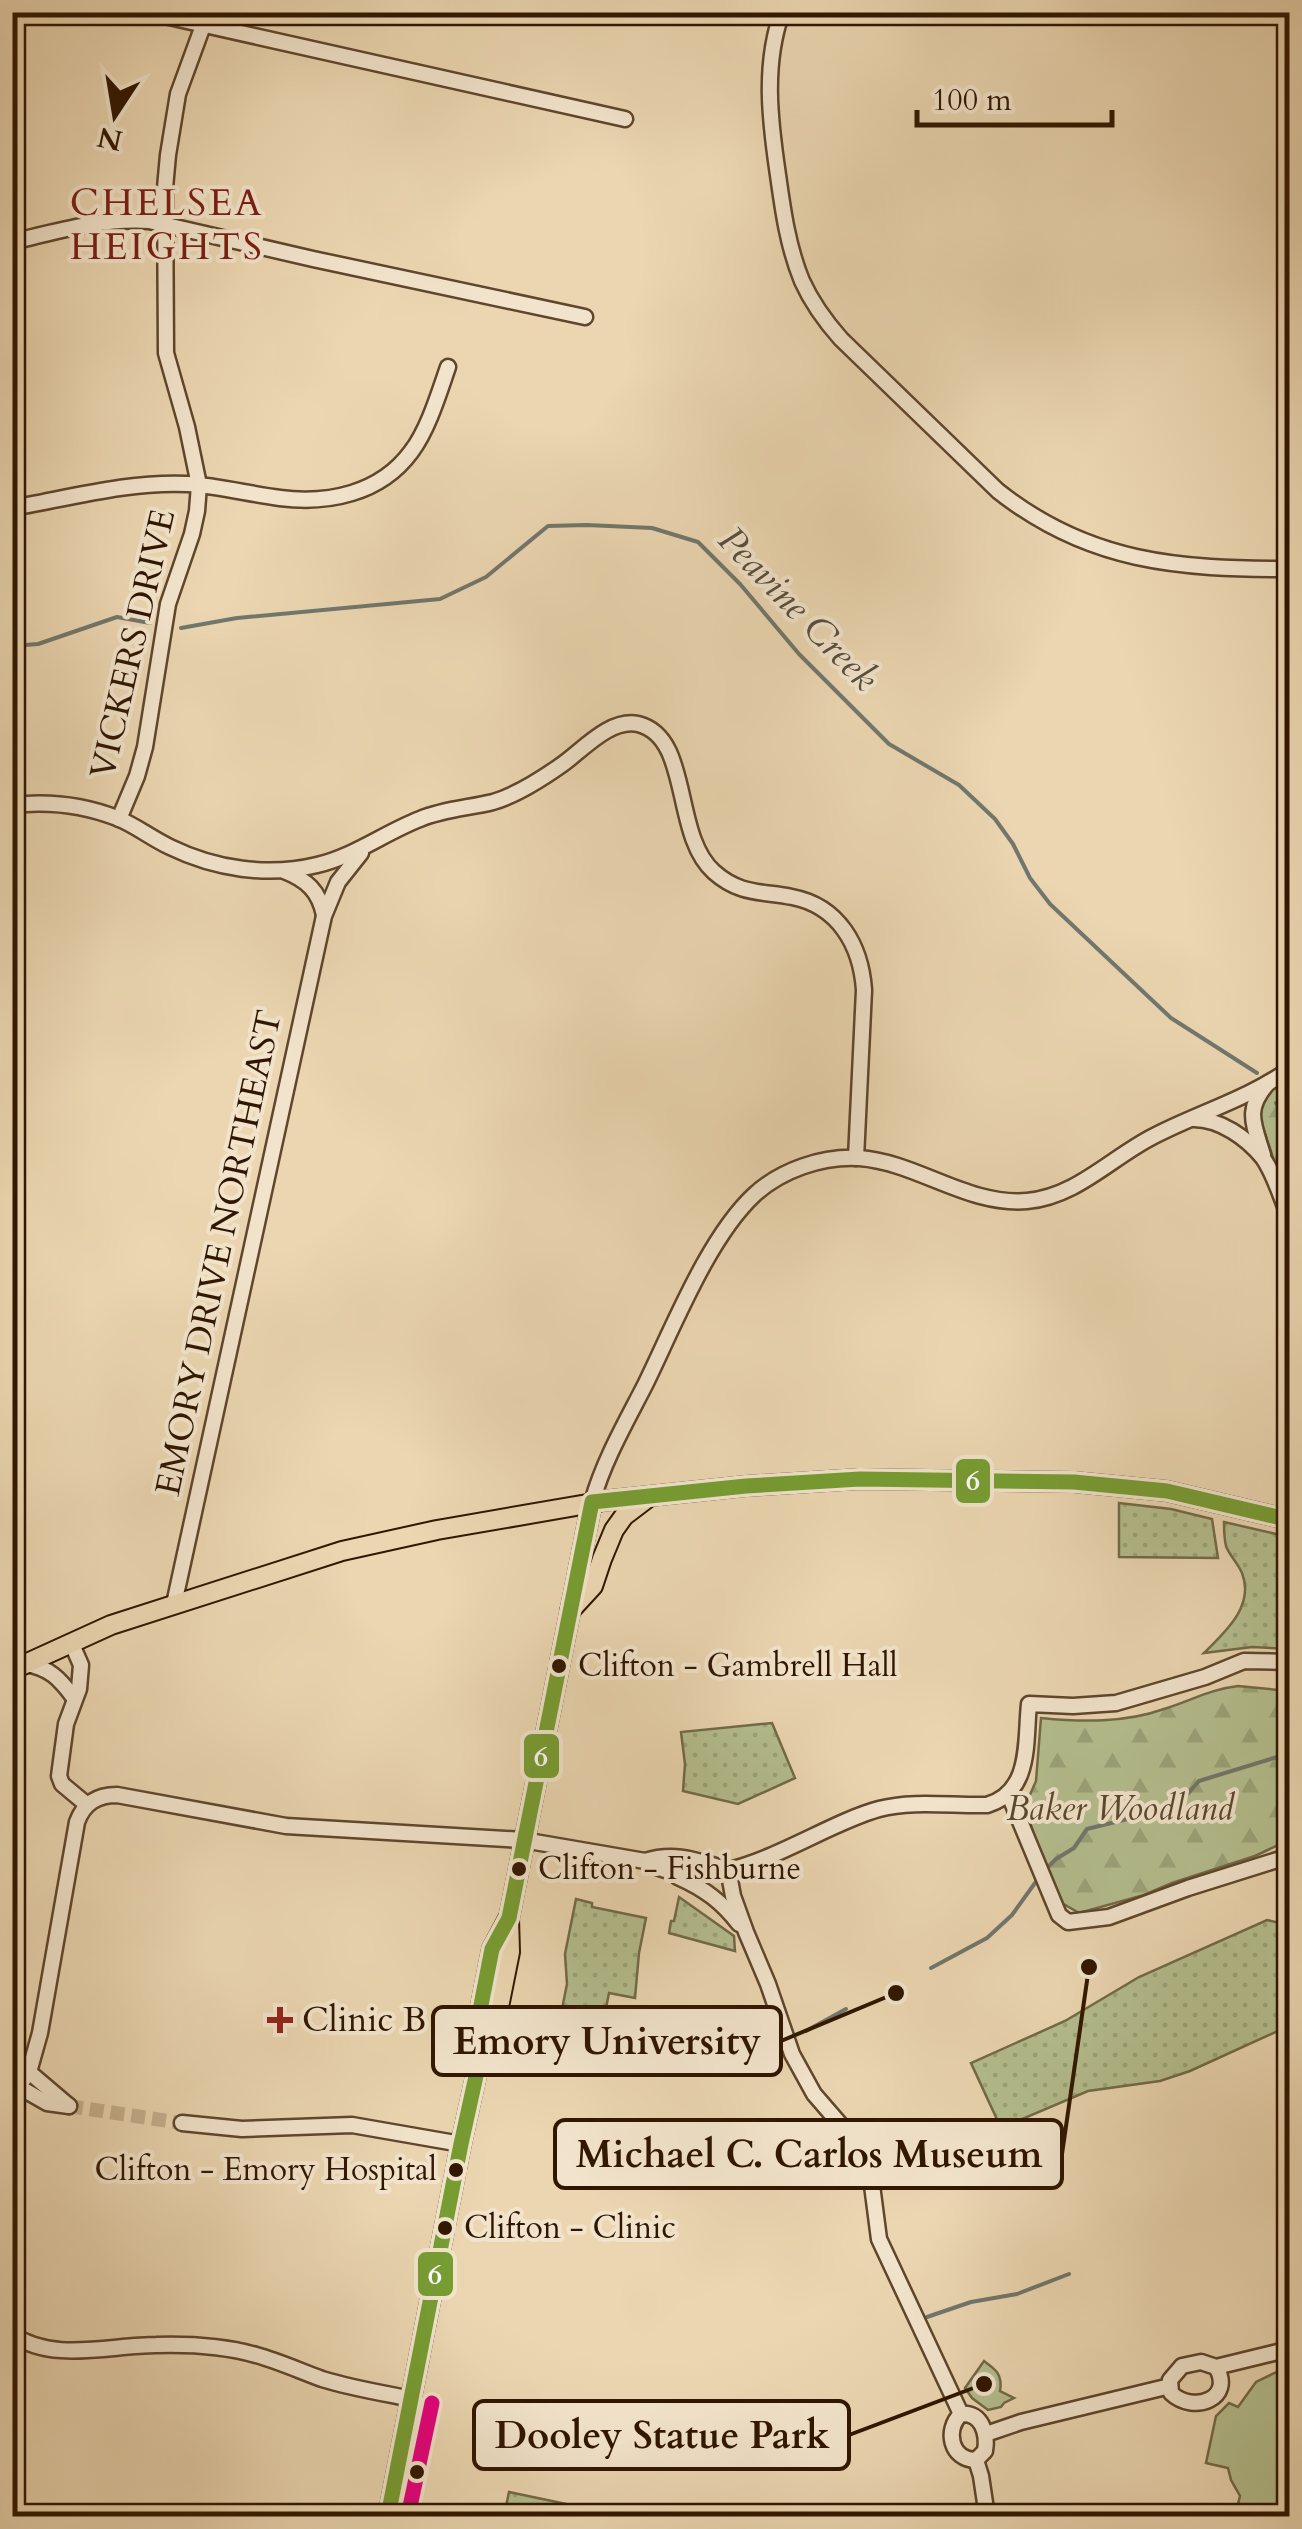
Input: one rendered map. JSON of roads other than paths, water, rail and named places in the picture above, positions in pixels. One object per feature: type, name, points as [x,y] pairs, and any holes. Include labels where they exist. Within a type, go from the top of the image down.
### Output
[{"type":"main road","points":[[18,1667],[71,1642],[174,1604],[345,1550],[592,1502],[820,1481],[1108,1484],[1219,1502],[1290,1520]]},
{"type":"main road","points":[[570,1612],[593,1586],[614,1530],[624,1516],[649,1496]]},
{"type":"main road","points":[[388,2516],[478,2067],[474,2046],[492,1949],[508,1918],[592,1502]]},
{"type":"main road","points":[[558,1666],[586,1530]]},
{"type":"street","points":[[147,12],[205,18],[625,120]]},
{"type":"street","points":[[782,12],[769,97],[784,220],[802,280],[818,311],[841,339],[998,491],[1058,530],[1158,563],[1201,568],[1290,569]]},
{"type":"street","name":"VICKERS DRIVE","points":[[119,819],[145,747],[168,604],[192,534],[199,485],[166,354],[165,224],[174,113],[205,18]]},
{"type":"street","points":[[12,242],[92,224],[138,220],[585,317]]},
{"type":"street","points":[[12,508],[122,488],[172,484],[305,501],[337,498],[366,488],[412,451],[448,368]]},
{"type":"street","points":[[12,805],[68,805],[119,819],[194,858],[230,867],[281,870],[333,860],[363,849],[406,824],[438,812],[493,802],[554,770],[610,730],[637,724],[657,734],[673,758],[686,820],[698,854],[706,864],[742,890],[816,905],[839,922],[854,945],[864,990],[856,1158]]},
{"type":"street","name":"EMORY DRIVE NORTHEAST","points":[[174,1604],[324,916],[346,870],[377,840]]},
{"type":"street","points":[[281,870],[310,885],[324,916]]},
{"type":"street","points":[[592,1502],[613,1445],[702,1271],[736,1215],[768,1184],[822,1161],[856,1158],[888,1164],[987,1198],[1037,1200],[1074,1186],[1138,1144],[1290,1069]]},
{"type":"street","points":[[1269,1082],[1260,1092],[1252,1118],[1265,1161],[1290,1218]]},
{"type":"street","points":[[1194,1119],[1228,1128],[1265,1161]]},
{"type":"street","points":[[71,1642],[81,1665],[78,1689],[66,1724],[59,1776],[62,1784],[86,1804]]},
{"type":"street","points":[[660,1869],[692,1874],[747,1866],[882,1808],[987,1805],[1008,1795],[1021,1776],[1029,1704],[1073,1706],[1116,1702],[1205,1677],[1244,1661],[1290,1662]]},
{"type":"street","points":[[18,1667],[38,1666],[57,1676],[74,1698]]},
{"type":"street","points":[[29,2072],[69,2106],[47,2103],[16,2091],[29,2072],[40,2033],[77,1822],[86,1804],[106,1795],[286,1826],[525,1831],[645,1860],[710,1893],[746,1932]]},
{"type":"street","points":[[1008,1795],[1064,1918],[1109,1917],[1290,1856]]},
{"type":"street","points":[[645,1860],[662,1855],[728,1869]]},
{"type":"street","points":[[728,1869],[733,1896],[798,2067],[814,2094],[859,2146],[870,2170],[880,2239],[961,2414]]},
{"type":"street","points":[[182,2124],[242,2130],[352,2125],[461,2144]]},
{"type":"street","points":[[12,2334],[32,2345],[48,2348],[157,2344],[225,2349],[267,2358],[348,2386],[412,2399]]},
{"type":"street","points":[[1216,2368],[1221,2386],[1209,2399],[1182,2402],[1171,2393],[1173,2375],[1182,2366],[1201,2362],[1216,2368],[1290,2349]]},
{"type":"street","points":[[986,2434],[1170,2386]]},
{"type":"street","points":[[961,2414],[974,2416],[986,2434],[985,2451],[976,2460]]},
{"type":"street","points":[[961,2414],[950,2432],[953,2444],[962,2458],[976,2460]]},
{"type":"street","points":[[976,2460],[987,2516]]},
{"type":"waterway","name":"Peavine Creek","points":[[181,628],[237,618],[440,599],[486,577],[548,526],[652,528],[698,542],[740,584],[799,654],[889,744],[959,785],[995,819],[1050,904],[1171,1018],[1257,1073]]},
{"type":"waterway","name":"Peavine Creek","points":[[12,646],[38,644],[117,617],[150,623]]},
{"type":"waterway","name":"Peavine Creek","points":[[1276,1103],[1290,1123]]},
{"type":"waterway","points":[[1046,1869],[1074,1848],[1087,1829],[1152,1813],[1185,1797],[1199,1781],[1290,1753]]},
{"type":"waterway","points":[[931,1968],[987,1938],[1012,1915],[1040,1876]]},
{"type":"waterway","points":[[806,2031],[846,2009]]},
{"type":"waterway","points":[[927,2317],[971,2302],[1017,2294],[1069,2274]]},
{"type":"tunnel","points":[[69,2106],[182,2123]]},
{"type":"place","name":"Clifton - Gambrell Hall","points":[[559,1666]]},
{"type":"place","name":"Clifton - Fishburne","points":[[519,1869]]},
{"type":"place","name":"Michael C. Carlos Museum","points":[[1089,1967]]},
{"type":"place","name":"Emory University","points":[[896,1993]]},
{"type":"place","name":"Clinic B","points":[[280,2020]]},
{"type":"place","name":"Clifton - Emory Hospital","points":[[456,2170]]},
{"type":"place","name":"Clifton - Clinic","points":[[445,2228]]},
{"type":"place","name":"Dooley Statue Park","points":[[984,2384]]},
{"type":"district","name":"CHELSEA HEIGHTS","points":[[167,225]]},
{"type":"park label","name":"Baker Woodland","points":[[1120,1809]]}]
